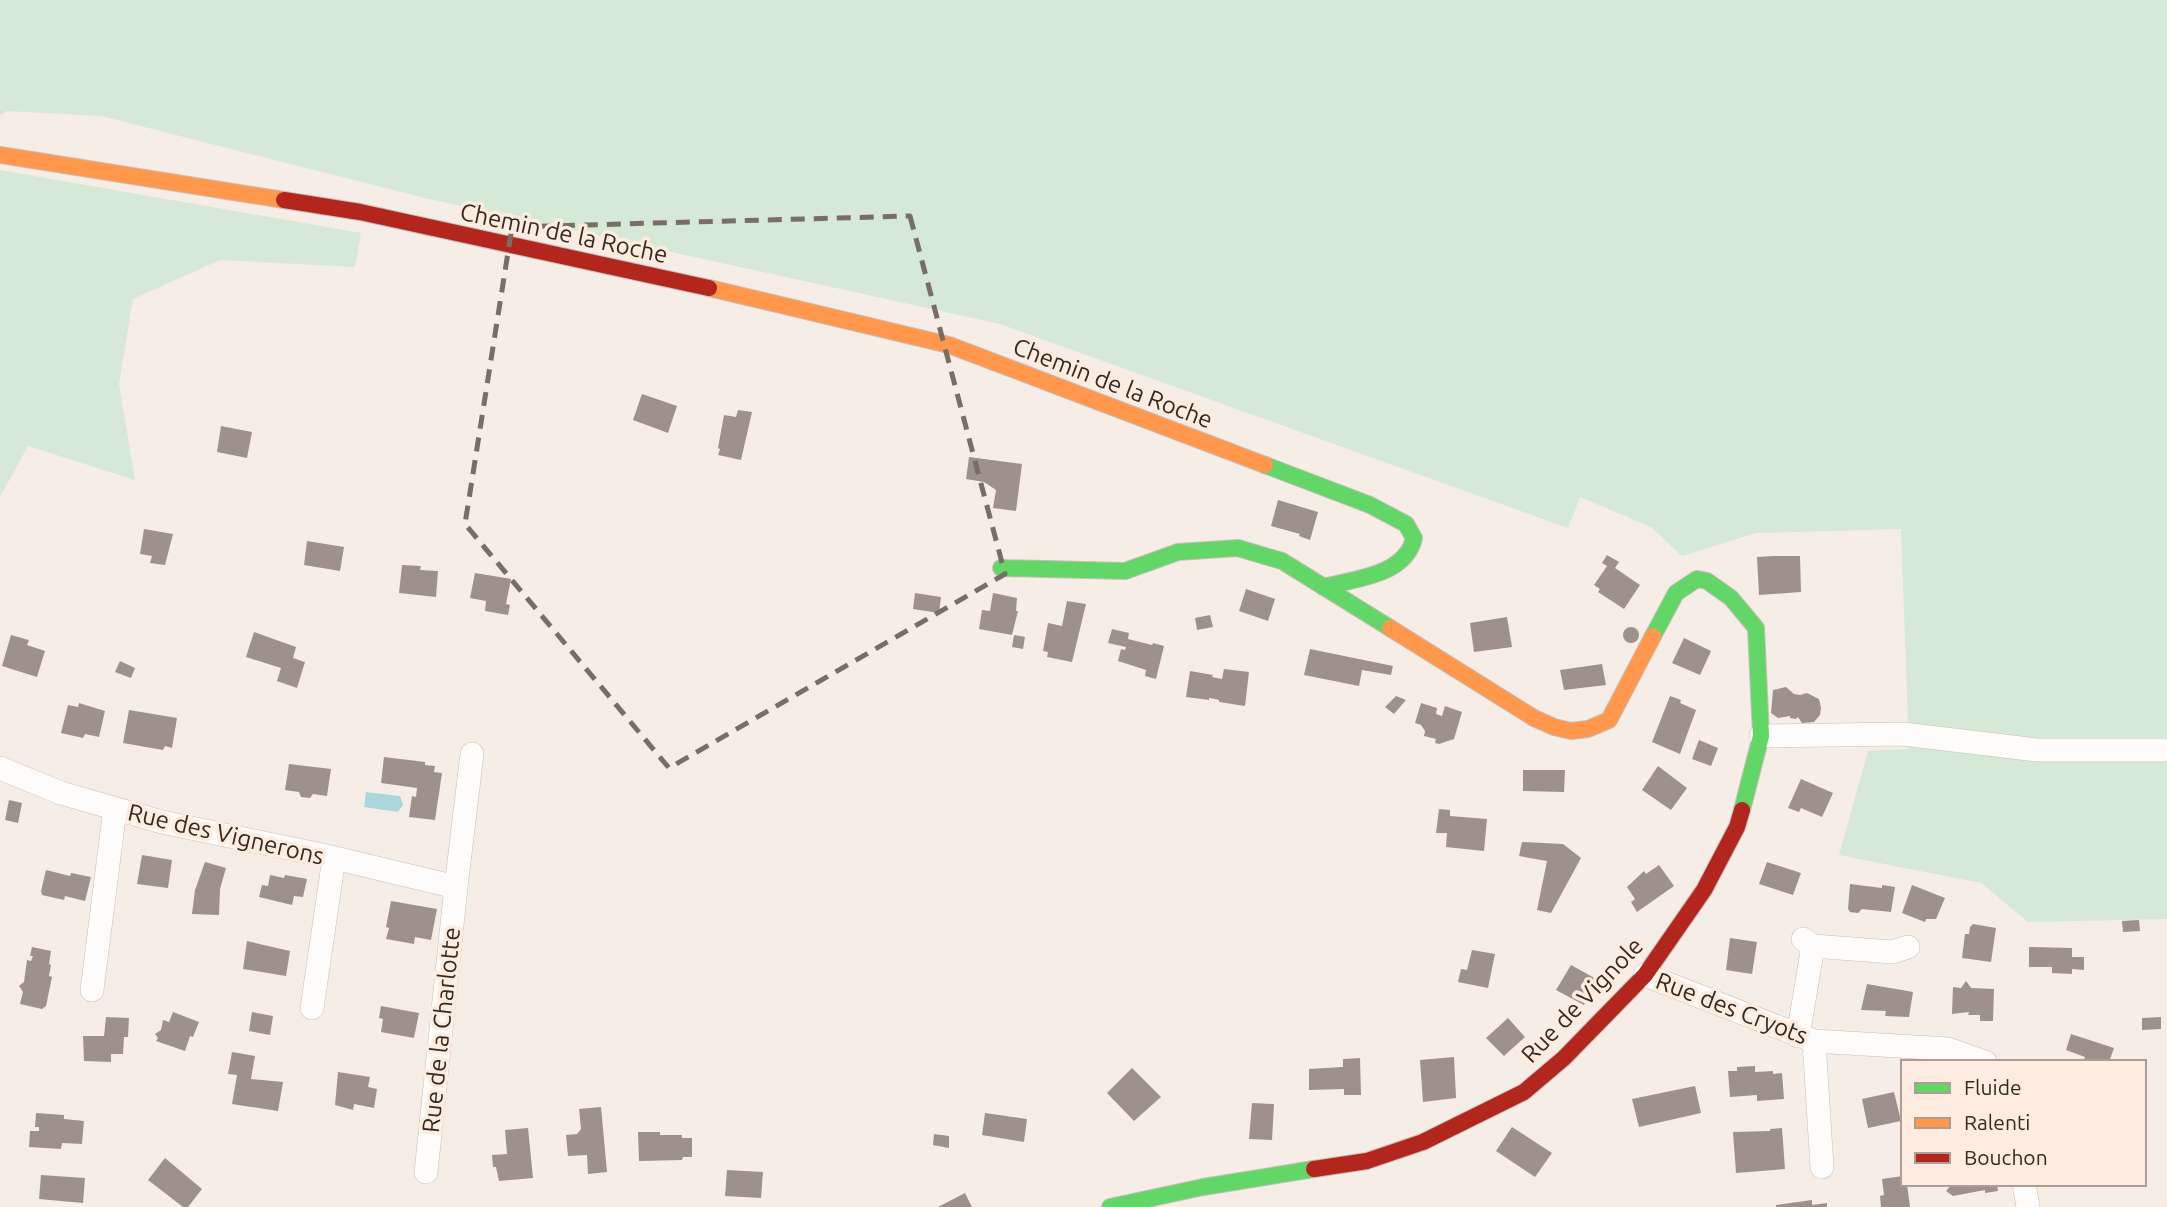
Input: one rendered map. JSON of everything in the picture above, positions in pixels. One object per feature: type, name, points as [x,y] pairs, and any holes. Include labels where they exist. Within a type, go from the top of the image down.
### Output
[{"type":"street","name":"Chemin de la Roche","points":[[0,155],[360,212],[647,273],[949,345],[1370,505],[1406,524],[1414,538],[1411,552],[1390,569],[1323,587]]},
{"type":"street","points":[[1001,568],[1125,571],[1178,552],[1238,548],[1282,562],[1534,718],[1560,730],[1590,730],[1609,720],[1676,593],[1697,579],[1707,581],[1731,598],[1756,628],[1761,736],[1903,734],[2036,750],[2167,750]]},
{"type":"street","name":"Rue de Vignole","points":[[1110,1207],[1203,1187],[1367,1161],[1423,1142],[1524,1092],[1564,1058],[1645,975],[1704,890],[1737,827],[1761,736]]},
{"type":"street","name":"Rue de la Charlotte","points":[[426,1172],[472,754]]},
{"type":"street","name":"Rue des Vignerons","points":[[0,768],[61,793],[162,822],[456,887]]},
{"type":"street","points":[[92,990],[115,809]]},
{"type":"street","points":[[312,1008],[334,858]]},
{"type":"street","points":[[1822,1167],[1806,1038],[1808,943],[1892,952],[1908,947]]},
{"type":"street","name":"Rue des Cryots","points":[[1645,975],[1806,1038],[1948,1049],[1978,1060]]},
{"type":"street","points":[[2024,1186],[2028,1207]]},
{"type":"highlighted area","points":[[910,216],[1005,574],[669,768],[465,524],[512,227]]},
{"type":"green space","points":[[0,0],[2167,0],[2167,919],[2028,922],[1981,883],[1839,855],[1868,751],[1909,749],[1901,529],[1756,533],[1682,556],[1651,527],[1580,497],[1568,528],[1000,324],[425,198],[101,116],[7,111],[0,115]]},
{"type":"green space","points":[[0,170],[361,233],[355,267],[220,260],[133,299],[119,384],[135,480],[28,446],[0,497]]},
{"type":"water","points":[[366,792],[400,796],[403,805],[398,812],[364,807]]},
{"type":"building","points":[[642,394],[677,406],[668,433],[633,420]]},
{"type":"building","points":[[738,410],[752,412],[741,460],[718,455],[724,415],[736,417]]},
{"type":"building","points":[[221,426],[252,432],[247,458],[217,452]]},
{"type":"building","points":[[969,457],[1022,464],[1016,511],[993,508],[996,490],[984,482],[966,479]]},
{"type":"building","points":[[1278,500],[1318,512],[1310,540],[1299,536],[1300,534],[1271,526]]},
{"type":"building","points":[[144,529],[173,534],[165,565],[150,563],[152,556],[140,554]]},
{"type":"building","points":[[307,541],[344,547],[340,571],[304,565]]},
{"type":"building","points":[[1607,555],[1619,562],[1615,568],[1640,585],[1624,609],[1598,592],[1600,589],[1594,585],[1607,566],[1602,563]]},
{"type":"building","points":[[1800,556],[1801,592],[1759,595],[1757,557]]},
{"type":"building","points":[[402,565],[421,566],[420,570],[438,571],[436,597],[399,593]]},
{"type":"building","points":[[475,573],[511,579],[506,604],[510,605],[508,615],[485,611],[486,601],[470,598]]},
{"type":"building","points":[[1246,589],[1275,599],[1268,621],[1239,611]]},
{"type":"building","points":[[915,593],[941,597],[939,613],[913,609]]},
{"type":"building","points":[[993,593],[1017,598],[1018,611],[1012,635],[979,629],[982,610],[990,611]]},
{"type":"building","points":[[1067,601],[1086,604],[1072,662],[1047,657],[1048,652],[1043,651],[1048,623],[1062,626]]},
{"type":"building","points":[[1210,615],[1213,627],[1197,630],[1195,618]]},
{"type":"building","points":[[1507,617],[1512,647],[1474,652],[1470,623]]},
{"type":"building","points":[[1631,627],[1639,635],[1631,643],[1623,635]]},
{"type":"building","points":[[1112,629],[1129,633],[1128,639],[1164,646],[1156,679],[1145,676],[1146,670],[1118,661],[1121,649],[1125,650],[1126,647],[1108,643]]},
{"type":"building","points":[[254,632],[296,647],[293,658],[305,662],[297,688],[277,681],[281,668],[246,657]]},
{"type":"building","points":[[11,635],[29,640],[27,645],[45,651],[37,677],[2,666]]},
{"type":"building","points":[[1014,635],[1025,637],[1023,649],[1012,647]]},
{"type":"building","points":[[1684,638],[1711,651],[1700,675],[1672,663]]},
{"type":"building","points":[[1310,649],[1393,666],[1391,675],[1362,670],[1359,686],[1304,675]]},
{"type":"building","points":[[120,661],[135,668],[131,678],[115,672]]},
{"type":"building","points":[[1602,664],[1606,685],[1564,690],[1560,670]]},
{"type":"building","points":[[1224,669],[1249,672],[1245,706],[1209,698],[1186,697],[1190,671],[1222,679]]},
{"type":"building","points":[[1786,687],[1794,694],[1807,693],[1819,699],[1820,715],[1814,722],[1802,723],[1798,717],[1796,719],[1790,716],[1778,718],[1771,713],[1773,690]]},
{"type":"building","points":[[1396,696],[1406,700],[1394,714],[1385,707]]},
{"type":"building","points":[[1670,696],[1696,710],[1680,754],[1652,742]]},
{"type":"building","points":[[79,703],[105,711],[99,737],[85,734],[83,738],[61,733],[68,705],[78,707]]},
{"type":"building","points":[[1421,703],[1437,708],[1436,714],[1442,716],[1445,706],[1462,712],[1454,739],[1439,744],[1435,743],[1436,739],[1424,736],[1425,731],[1421,725],[1415,723]]},
{"type":"building","points":[[129,710],[177,718],[172,748],[165,746],[163,750],[123,743]]},
{"type":"building","points":[[1699,740],[1718,748],[1711,766],[1692,759]]},
{"type":"building","points":[[384,757],[425,762],[425,765],[435,766],[434,772],[442,773],[435,820],[409,817],[412,796],[416,797],[417,788],[381,783]]},
{"type":"building","points":[[289,764],[331,769],[327,796],[313,794],[310,798],[301,797],[299,792],[285,790]]},
{"type":"building","points":[[1658,766],[1687,788],[1671,810],[1642,790]]},
{"type":"building","points":[[1523,770],[1565,770],[1564,792],[1523,791]]},
{"type":"building","points":[[1801,779],[1833,793],[1822,817],[1801,808],[1799,812],[1788,808]]},
{"type":"building","points":[[9,800],[22,803],[18,823],[5,820]]},
{"type":"building","points":[[1439,809],[1450,810],[1450,816],[1487,819],[1484,851],[1446,847],[1447,833],[1436,833]]},
{"type":"building","points":[[1522,842],[1563,844],[1581,858],[1551,913],[1537,910],[1547,861],[1519,856]]},
{"type":"building","points":[[142,855],[172,860],[168,888],[137,884]]},
{"type":"building","points":[[205,862],[226,868],[220,889],[219,915],[192,914],[195,890]]},
{"type":"building","points":[[1767,862],[1801,873],[1793,895],[1759,884]]},
{"type":"building","points":[[1659,865],[1674,886],[1637,912],[1631,902],[1635,899],[1627,887],[1644,871],[1646,874]]},
{"type":"building","points":[[46,870],[70,876],[71,873],[91,877],[85,901],[65,896],[64,900],[42,895]]},
{"type":"building","points":[[270,875],[307,879],[303,897],[294,896],[292,905],[259,897],[262,885],[268,886]]},
{"type":"building","points":[[1850,884],[1895,887],[1891,912],[1862,909],[1858,913],[1850,912]]},
{"type":"building","points":[[1912,885],[1945,898],[1936,919],[1926,919],[1925,922],[1902,913]]},
{"type":"building","points":[[391,901],[437,909],[431,940],[415,937],[414,944],[386,939]]},
{"type":"building","points":[[2139,920],[2140,931],[2123,932],[2122,921]]},
{"type":"building","points":[[1973,924],[1996,928],[1991,962],[1962,958],[1965,934],[1969,934]]},
{"type":"building","points":[[1730,938],[1757,942],[1752,974],[1726,970]]},
{"type":"building","points":[[247,941],[290,951],[286,976],[243,969]]},
{"type":"building","points":[[32,947],[51,951],[49,976],[52,977],[46,1006],[42,1009],[20,1004],[23,992],[19,986],[24,982],[27,960],[31,961],[33,956],[30,956]]},
{"type":"building","points":[[2029,947],[2072,948],[2072,957],[2084,957],[2084,970],[2072,969],[2072,974],[2052,973],[2052,967],[2029,967]]},
{"type":"building","points":[[1472,950],[1495,954],[1488,988],[1458,982],[1461,969],[1467,970]]},
{"type":"building","points":[[1571,965],[1598,980],[1584,1005],[1556,990]]},
{"type":"building","points":[[1966,981],[1971,988],[1994,989],[1993,1021],[1980,1021],[1980,1015],[1968,1015],[1969,1012],[1952,1014],[1953,987],[1961,988]]},
{"type":"building","points":[[1867,984],[1913,992],[1909,1017],[1885,1016],[1886,1011],[1861,1010]]},
{"type":"building","points":[[381,1006],[419,1013],[414,1038],[381,1032]]},
{"type":"building","points":[[173,1012],[199,1022],[185,1051],[156,1041],[158,1038],[155,1034],[161,1030],[163,1020],[169,1022]]},
{"type":"building","points":[[252,1012],[273,1016],[270,1035],[249,1031]]},
{"type":"building","points":[[106,1017],[129,1018],[128,1037],[124,1037],[123,1054],[111,1054],[111,1062],[84,1061],[83,1036],[104,1036]]},
{"type":"building","points":[[2161,1017],[2161,1029],[2142,1030],[2142,1018]]},
{"type":"building","points":[[1508,1018],[1525,1037],[1504,1056],[1486,1038]]},
{"type":"building","points":[[2071,1034],[2114,1048],[2110,1060],[2084,1060],[2085,1057],[2066,1050]]},
{"type":"building","points":[[232,1052],[255,1056],[251,1079],[283,1082],[278,1111],[232,1104],[237,1075],[228,1074]]},
{"type":"building","points":[[1454,1057],[1456,1098],[1423,1102],[1420,1060]]},
{"type":"building","points":[[1360,1058],[1361,1095],[1344,1095],[1344,1089],[1309,1090],[1309,1069],[1343,1067],[1343,1059]]},
{"type":"building","points":[[1755,1066],[1755,1072],[1782,1073],[1784,1099],[1757,1101],[1757,1095],[1730,1097],[1728,1071],[1737,1071],[1737,1067]]},
{"type":"building","points":[[1132,1068],[1161,1097],[1134,1121],[1107,1093]]},
{"type":"building","points":[[338,1072],[370,1077],[368,1087],[377,1089],[374,1108],[354,1104],[353,1110],[335,1105]]},
{"type":"building","points":[[1695,1086],[1701,1113],[1639,1127],[1632,1099]]},
{"type":"building","points":[[1894,1092],[1901,1121],[1868,1128],[1862,1099]]},
{"type":"building","points":[[1252,1103],[1274,1104],[1272,1140],[1249,1139]]},
{"type":"building","points":[[601,1107],[607,1172],[588,1174],[587,1155],[568,1156],[566,1135],[577,1134],[581,1129],[579,1109]]},
{"type":"building","points":[[36,1113],[64,1115],[64,1119],[84,1121],[82,1144],[62,1143],[61,1149],[29,1147],[30,1131],[39,1131],[39,1127],[35,1127]]},
{"type":"building","points":[[985,1113],[1027,1119],[1024,1142],[982,1135]]},
{"type":"building","points":[[1512,1127],[1552,1153],[1535,1177],[1496,1151]]},
{"type":"building","points":[[528,1128],[533,1178],[499,1181],[496,1167],[493,1167],[492,1155],[507,1154],[505,1130]]},
{"type":"building","points":[[1782,1128],[1785,1169],[1736,1173],[1733,1132]]},
{"type":"building","points":[[638,1132],[660,1132],[660,1135],[692,1138],[692,1157],[683,1157],[682,1160],[639,1161]]},
{"type":"building","points":[[934,1134],[949,1136],[949,1148],[933,1145]]},
{"type":"building","points":[[165,1158],[202,1189],[188,1207],[183,1207],[148,1180]]},
{"type":"building","points":[[727,1170],[763,1172],[761,1198],[725,1196]]},
{"type":"building","points":[[41,1175],[85,1178],[83,1203],[39,1199]]},
{"type":"building","points":[[1901,1176],[1901,1186],[1907,1186],[1910,1207],[1881,1207],[1880,1196],[1884,1195],[1882,1179]]},
{"type":"building","points":[[1950,1186],[1997,1186],[1998,1191],[1985,1193],[1985,1190],[1953,1196],[1946,1191]]},
{"type":"building","points":[[965,1193],[972,1207],[938,1207]]},
{"type":"building","points":[[1812,1200],[1812,1205],[1827,1203],[1827,1207],[1776,1207],[1776,1205]]},
{"type":"traffic: fast","points":[[1265,465],[1370,505],[1406,524],[1414,538],[1409,550],[1390,568],[1364,578],[1323,587]]},
{"type":"traffic: fast","points":[[1001,568],[1125,571],[1178,552],[1238,548],[1282,561],[1390,628]]},
{"type":"traffic: fast","points":[[1653,636],[1676,593],[1697,579],[1707,581],[1731,598],[1756,628],[1761,736],[1742,810]]},
{"type":"traffic: fast","points":[[1110,1207],[1203,1187],[1314,1169]]},
{"type":"traffic: slow","points":[[0,155],[284,200]]},
{"type":"traffic: slow","points":[[709,288],[949,345],[1265,465]]},
{"type":"traffic: slow","points":[[1390,628],[1534,718],[1571,731],[1588,729],[1609,720],[1653,636]]},
{"type":"traffic: jam","points":[[284,200],[360,212],[709,288]]},
{"type":"traffic: jam","points":[[1314,1169],[1367,1161],[1423,1142],[1524,1092],[1564,1058],[1645,975],[1704,890],[1737,827],[1742,810]]}]
